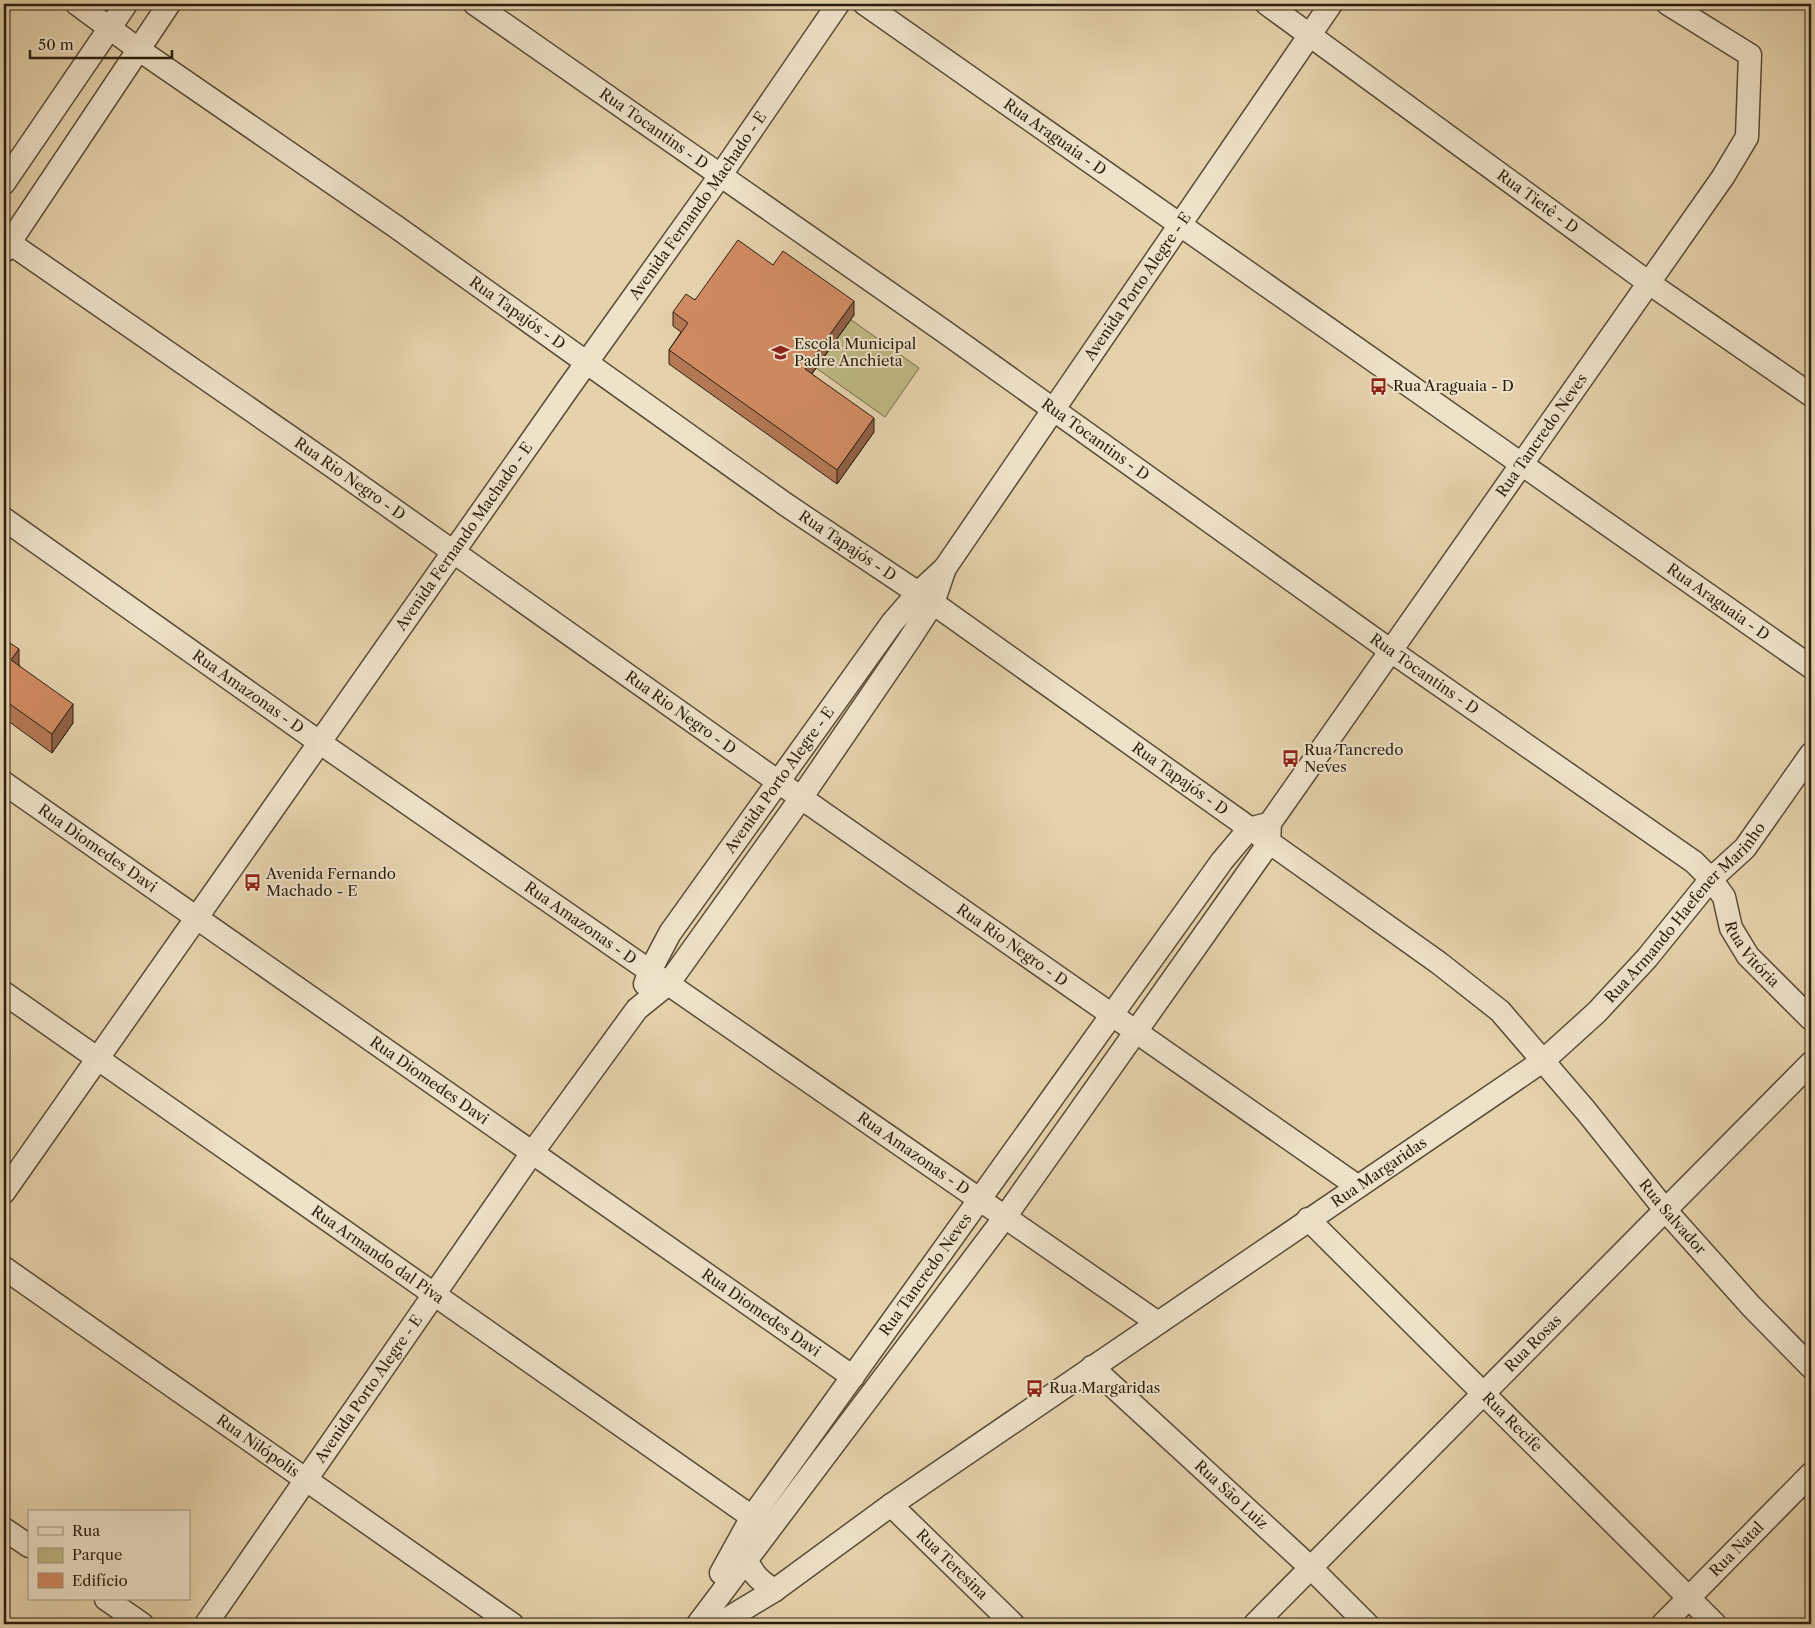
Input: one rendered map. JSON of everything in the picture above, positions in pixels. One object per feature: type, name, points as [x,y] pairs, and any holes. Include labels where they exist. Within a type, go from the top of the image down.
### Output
[{"type":"street","name":"Rua Tapajós - D","points":[[77,4],[110,26],[138,49],[396,226],[792,509],[925,598],[1263,832],[1439,963],[1492,1005],[1544,1060]]},
{"type":"street","points":[[4,183],[126,4]]},
{"type":"street","points":[[6,244],[169,4]]},
{"type":"street","name":"Rua Tocantins - D","points":[[475,4],[1694,862],[1711,879]]},
{"type":"street","name":"Avenida Fernando Machado - E","points":[[4,1192],[319,742],[720,176],[838,4]]},
{"type":"street","name":"Rua Araguaia - D","points":[[865,4],[1811,667]]},
{"type":"street","name":"Rua Tietê - D","points":[[1266,4],[1310,34],[1649,282],[1811,395]]},
{"type":"street","name":"Avenida Porto Alegre - E","points":[[206,1624],[532,1153],[638,1008],[668,984],[801,798],[945,568],[1052,409],[1331,4]]},
{"type":"street","name":"Rua Tancredo Neves","points":[[698,1624],[746,1559],[771,1530],[1005,1218],[1137,1032],[1263,832],[1723,178],[1747,137],[1750,55],[1668,4]]},
{"type":"street","name":"Rua Rio Negro - D","points":[[6,244],[454,551],[801,798],[1357,1186]]},
{"type":"street","name":"Rua Amazonas - D","points":[[4,519],[319,742],[1158,1323]]},
{"type":"street","name":"Avenida Porto Alegre - E","points":[[638,1008],[650,971],[670,934],[777,781],[892,624],[925,598]]},
{"type":"street","name":"Rua Armando Haefener Marinho","points":[[1544,1060],[1596,1012],[1647,958],[1711,879],[1745,848],[1811,754]]},
{"type":"street","name":"Rua Diomedes Davi","points":[[4,783],[853,1377]]},
{"type":"street","name":"Rua Tancredo Neves","points":[[693,1624],[752,1517],[1222,862],[1263,832]]},
{"type":"street","name":"Rua Vitória","points":[[1711,879],[1724,897],[1731,928],[1748,956],[1811,1019]]},
{"type":"street","name":"Rua Armando dal Piva","points":[[4,993],[752,1517]]},
{"type":"street","name":"Rua Margaridas","points":[[719,1624],[775,1590],[891,1505],[1308,1219],[1544,1060]]},
{"type":"street","name":"Rua Salvador","points":[[1544,1060],[1666,1211],[1751,1306],[1811,1367]]},
{"type":"street","name":"Rua Rosas","points":[[1255,1624],[1811,1063]]},
{"type":"street","name":"Rua Recife","points":[[1308,1219],[1715,1624]]},
{"type":"street","name":"Rua Nilópolis","points":[[4,1268],[512,1624]]},
{"type":"street","name":"Rua São Luiz","points":[[1092,1367],[1311,1568],[1367,1624]]},
{"type":"street","name":"Rua Natal","points":[[1663,1624],[1811,1474]]},
{"type":"street","name":"Rua Teresina","points":[[891,1505],[1013,1624]]},
{"type":"street","points":[[4,1529],[28,1545]]},
{"type":"street","points":[[746,1559],[752,1571],[761,1582],[775,1590]]},
{"type":"street","points":[[107,1600],[142,1624]]},
{"type":"green space","points":[[850,319],[919,368],[885,417],[816,368]]},
{"type":"building","points":[[738,240],[773,265],[783,251],[854,301],[805,369],[874,418],[837,470],[669,350],[688,323],[673,312],[686,294],[695,300]]},
{"type":"building","points":[[4,639],[19,649],[11,660],[73,704],[52,734],[4,700]]},
{"type":"place","name":"Escola Municipal Padre Anchieta","points":[[780,353]]},
{"type":"place","name":"Rua Araguaia - D","points":[[1379,386]]},
{"type":"place","name":"Rua Tancredo Neves","points":[[1290,759]]},
{"type":"place","name":"Avenida Fernando Machado - E","points":[[252,883]]},
{"type":"place","name":"Rua Margaridas","points":[[1035,1388]]}]
